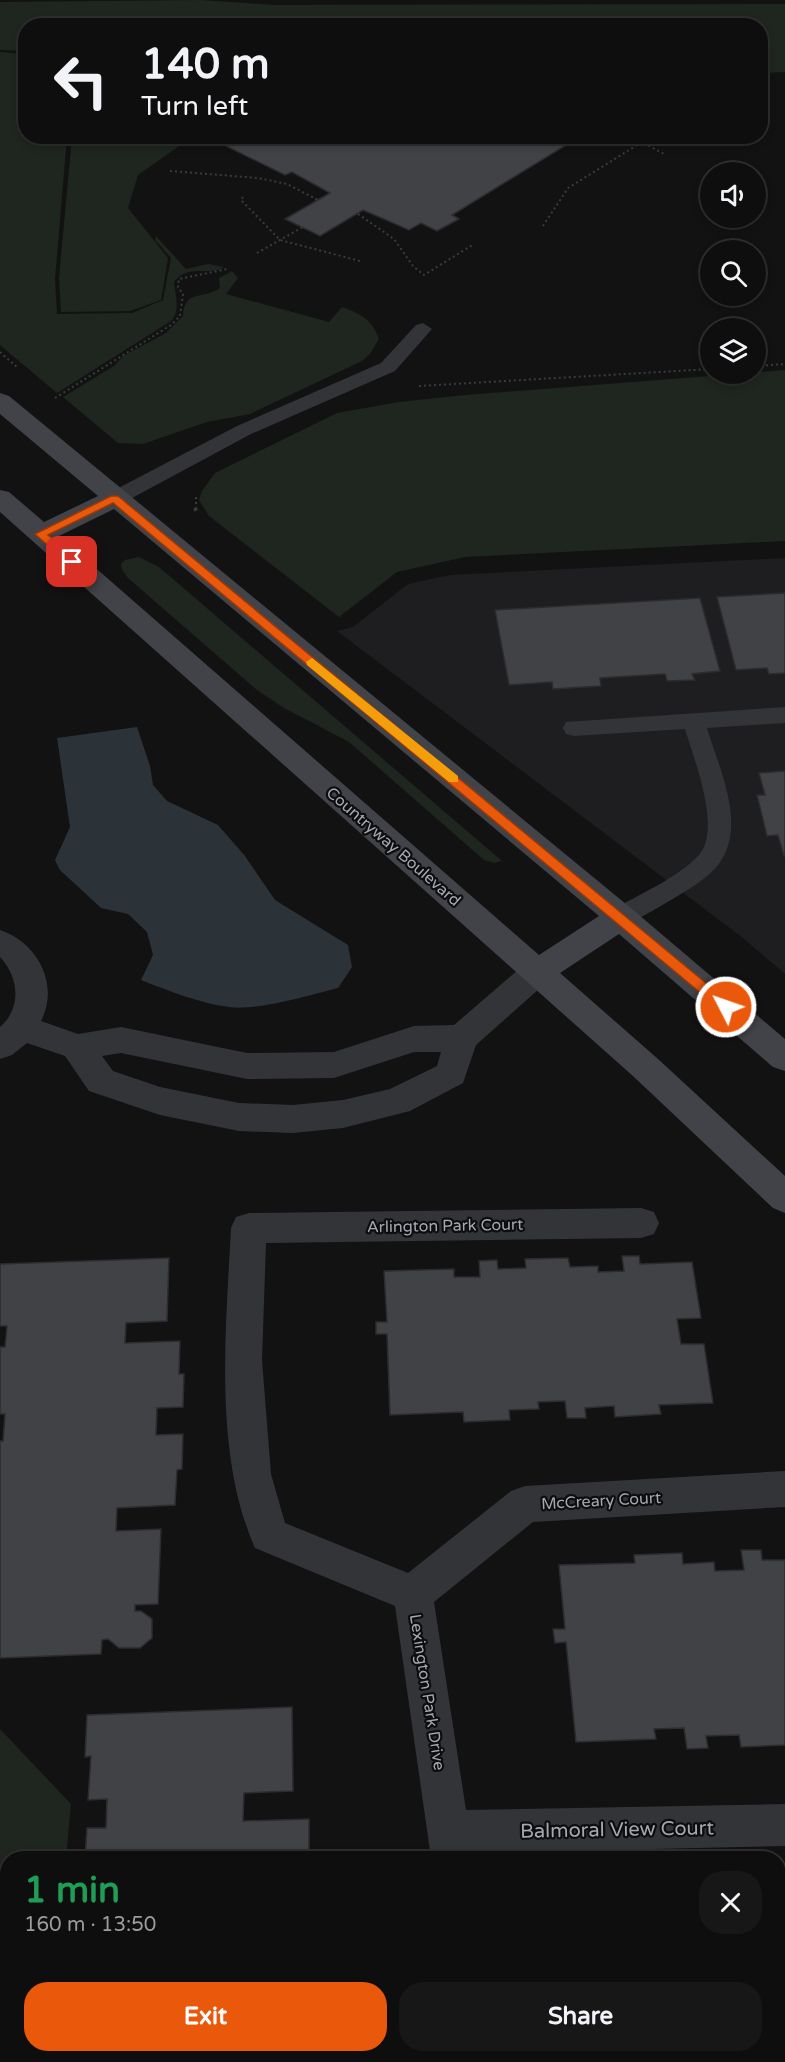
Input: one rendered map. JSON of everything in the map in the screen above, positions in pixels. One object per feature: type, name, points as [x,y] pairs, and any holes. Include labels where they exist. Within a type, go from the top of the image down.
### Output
[{"type":"street","points":[[0,401],[114,499],[621,917],[785,1058]]},
{"type":"street","name":"Countryway Boulevard","points":[[0,498],[646,1068],[785,1198]]},
{"type":"street","points":[[41,534],[114,499]]},
{"type":"street","points":[[77,1047],[102,1082],[160,1101],[239,1117],[293,1119],[343,1114],[398,1101],[451,1074],[461,1038],[537,972],[621,917]]},
{"type":"street","points":[[0,942],[9,946],[22,959],[33,981],[32,1004],[10,1037],[77,1047],[121,1040],[248,1066],[334,1065],[414,1039],[461,1038]]},
{"type":"street","name":"Arlington Park Court","points":[[249,1228],[641,1223]]},
{"type":"street","name":"Lexington Park Drive","points":[[249,1228],[243,1360],[252,1474],[269,1535],[413,1594],[451,1845]]},
{"type":"street","name":"McCreary Court","points":[[413,1594],[525,1504],[785,1489]]},
{"type":"street","name":"Balmoral View Court","points":[[451,1845],[785,1825]]},
{"type":"lane","points":[[114,499],[244,430],[338,391],[388,367],[423,328]]},
{"type":"lane","points":[[574,728],[785,715]]},
{"type":"lane","points":[[621,917],[709,860],[720,838],[719,814],[694,721]]},
{"type":"path","points":[[543,226],[568,188],[639,144]]},
{"type":"path","points":[[646,144],[664,154]]},
{"type":"path","points":[[170,171],[287,184],[318,200]]},
{"type":"path","points":[[243,197],[241,200],[280,240],[360,261]]},
{"type":"path","points":[[358,214],[384,230],[403,250],[412,267],[423,275],[474,244]]},
{"type":"path","points":[[257,253],[303,227]]},
{"type":"path","points":[[54,399],[171,325],[180,316],[183,294],[178,287],[179,279],[192,273],[217,275],[227,269]]},
{"type":"path","points":[[766,365],[785,364]]},
{"type":"path","points":[[338,391],[700,370]]},
{"type":"shaded area","points":[[201,0],[275,5],[785,4],[785,72],[768,73],[768,18],[18,18],[18,51],[0,50],[0,2]]},
{"type":"shaded area","points":[[0,52],[18,53],[18,144],[66,144],[55,279],[57,314],[132,313],[163,300],[171,258],[155,240],[156,236],[186,269],[208,264],[224,267],[180,276],[174,282],[177,307],[171,321],[57,393],[0,345]]},
{"type":"shaded area","points":[[71,144],[182,144],[138,175],[128,208],[168,258],[161,300],[130,311],[61,312],[59,278]]},
{"type":"shaded area","points":[[232,271],[238,278],[226,294],[329,322],[342,307],[365,318],[379,339],[370,354],[362,361],[250,414],[207,422],[143,444],[118,443],[63,397],[114,366],[123,356],[166,333],[183,316],[184,307],[191,298],[220,288],[219,278]]},
{"type":"shaded area","points":[[785,370],[785,541],[465,557],[397,572],[339,617],[209,516],[199,500],[202,491],[215,473],[337,413],[399,402],[465,395],[700,377],[700,384],[766,384],[766,371]]},
{"type":"shaded area","points":[[139,557],[159,567],[502,861],[494,863],[484,860],[349,742],[284,708],[257,690],[128,578],[121,564],[125,560]]},
{"type":"shaded area","points":[[785,558],[785,974],[743,938],[337,631],[353,627],[408,584],[450,575]]},
{"type":"shaded area","points":[[137,727],[150,766],[153,785],[167,801],[218,825],[245,856],[275,900],[348,945],[352,967],[338,988],[284,1002],[241,1008],[195,1000],[141,980],[153,955],[147,932],[128,914],[101,908],[60,870],[55,860],[70,827],[57,738]]},
{"type":"shaded area","points":[[0,1729],[71,1804],[67,1851],[0,1851]]},
{"type":"building","points":[[222,144],[568,144],[452,215],[459,219],[437,231],[421,223],[409,230],[363,210],[320,236],[285,219],[330,193],[292,172],[285,175]]},
{"type":"building","points":[[785,593],[785,673],[769,674],[767,668],[736,670],[717,597]]},
{"type":"building","points":[[700,598],[720,671],[692,674],[695,680],[667,681],[665,674],[600,678],[601,686],[553,689],[552,682],[509,685],[495,610]]},
{"type":"building","points":[[785,771],[784,856],[778,835],[767,836],[757,795],[765,795],[759,773]]},
{"type":"building","points":[[622,1256],[639,1256],[640,1264],[692,1262],[701,1318],[677,1319],[681,1344],[704,1344],[713,1403],[659,1405],[661,1414],[615,1417],[614,1406],[585,1408],[586,1418],[567,1418],[565,1401],[538,1402],[539,1409],[509,1410],[510,1420],[464,1422],[463,1412],[390,1415],[387,1334],[376,1334],[376,1322],[387,1322],[384,1271],[454,1269],[454,1277],[480,1277],[479,1261],[497,1260],[498,1269],[526,1268],[525,1259],[568,1258],[570,1267],[598,1266],[598,1272],[624,1271]]},
{"type":"building","points":[[169,1258],[167,1321],[126,1323],[125,1343],[180,1341],[179,1374],[184,1374],[183,1407],[157,1408],[156,1435],[183,1434],[182,1469],[177,1470],[175,1505],[117,1508],[116,1531],[161,1529],[158,1604],[135,1605],[135,1611],[141,1611],[152,1619],[152,1638],[140,1648],[119,1648],[108,1639],[102,1640],[101,1654],[0,1658],[0,1441],[3,1441],[5,1414],[0,1414],[0,1347],[5,1347],[7,1326],[0,1326],[0,1264]]},
{"type":"building","points":[[741,1550],[761,1550],[762,1560],[785,1560],[785,1745],[741,1747],[739,1735],[706,1736],[708,1748],[687,1749],[684,1728],[654,1729],[656,1739],[576,1742],[566,1642],[555,1643],[553,1629],[565,1629],[559,1565],[635,1563],[634,1555],[682,1553],[683,1564],[714,1562],[715,1571],[744,1570]]},
{"type":"building","points":[[292,1707],[293,1791],[244,1793],[243,1821],[309,1819],[309,1851],[85,1851],[87,1828],[106,1828],[107,1799],[88,1800],[91,1756],[85,1757],[87,1715]]},
{"type":"slow traffic","points":[[312,662],[453,779]]},
{"type":"route","points":[[72,562],[41,534],[114,499],[621,917],[726,1007]]}]
